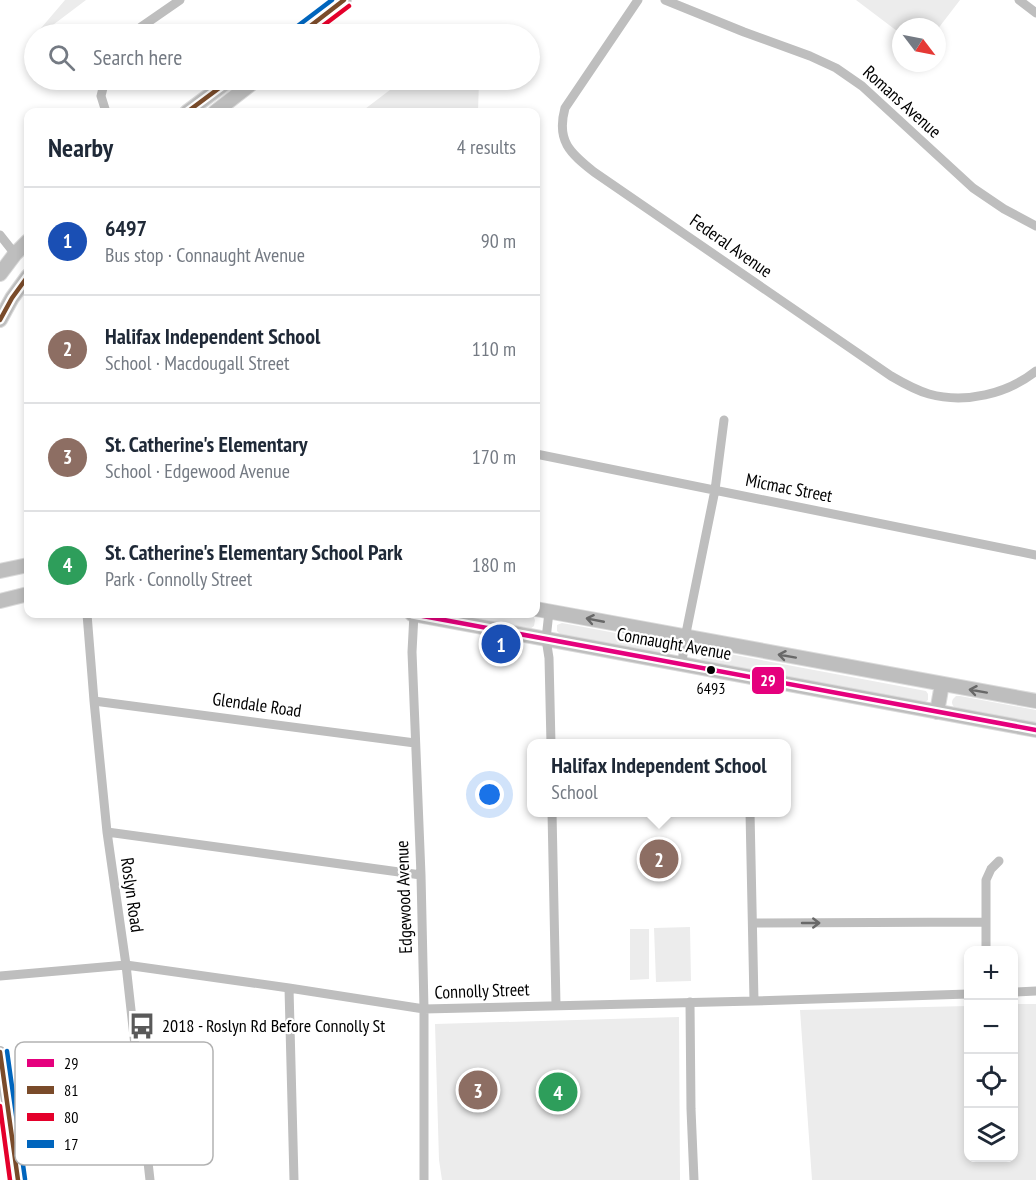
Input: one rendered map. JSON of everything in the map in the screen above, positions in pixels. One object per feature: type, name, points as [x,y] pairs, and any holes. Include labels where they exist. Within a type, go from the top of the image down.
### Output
[{"type":"main road","points":[[313,24],[344,0]]},
{"type":"main road","points":[[192,108],[217,90]]},
{"type":"main road","points":[[220,108],[243,90]]},
{"type":"main road","points":[[0,274],[24,245]]},
{"type":"main road","points":[[0,312],[24,283]]},
{"type":"main road","points":[[0,320],[12,298]]},
{"type":"main road","points":[[0,571],[24,566]]},
{"type":"main road","points":[[0,601],[24,595]]},
{"type":"main road","name":"Connaught Avenue","points":[[542,610],[1036,701]]},
{"type":"main road","name":"Connaught Avenue","points":[[435,618],[1036,730]]},
{"type":"main road","points":[[937,712],[942,684]]},
{"type":"main road","points":[[0,1052],[15,1159]]},
{"type":"main road","points":[[16,1165],[18,1180]]},
{"type":"street","points":[[145,24],[180,0]]},
{"type":"street","name":"Federal Avenue","points":[[638,0],[565,108],[563,134],[574,157],[884,371],[914,389],[948,398],[981,396],[1008,388],[1036,371]]},
{"type":"street","name":"Romans Avenue","points":[[665,0],[836,68],[862,86],[973,188],[1004,209],[1036,226]]},
{"type":"street","points":[[1018,0],[1036,13]]},
{"type":"street","points":[[102,90],[101,96],[105,108]]},
{"type":"street","points":[[0,236],[15,255]]},
{"type":"street","points":[[682,663],[715,490],[724,420]]},
{"type":"street","name":"Micmac Street","points":[[540,455],[1036,555]]},
{"type":"street","points":[[542,610],[549,658],[551,739]]},
{"type":"street","name":"Roslyn Road","points":[[87,618],[106,832],[135,1042]]},
{"type":"street","name":"Edgewood Avenue","points":[[414,618],[412,652],[424,1009],[424,1180]]},
{"type":"street","name":"Glendale Road","points":[[94,700],[415,743]]},
{"type":"street","points":[[552,817],[556,1005]]},
{"type":"street","points":[[750,817],[754,1001]]},
{"type":"street","points":[[106,832],[421,875]]},
{"type":"street","points":[[986,946],[986,880],[991,869],[999,861]]},
{"type":"street","points":[[753,923],[985,922]]},
{"type":"street","name":"Connolly Street","points":[[0,976],[126,966],[424,1009],[964,994]]},
{"type":"street","points":[[289,988],[294,1180]]},
{"type":"street","points":[[1018,992],[1036,991]]},
{"type":"street","points":[[690,1002],[694,1180]]},
{"type":"street","name":"Roslyn Road","points":[[148,1165],[150,1180]]},
{"type":"shaded area","points":[[65,0],[86,0],[54,24],[45,24]]},
{"type":"shaded area","points":[[856,0],[960,0],[946,18],[892,18],[892,27]]},
{"type":"shaded area","points":[[390,90],[479,90],[478,108],[366,108]]},
{"type":"shaded area","points":[[472,618],[534,618],[534,626],[530,629]]},
{"type":"shaded area","points":[[562,623],[669,643],[671,652],[666,656],[561,635],[557,631],[557,625]]},
{"type":"shaded area","points":[[703,650],[926,691],[928,700],[924,703],[701,661]]},
{"type":"shaded area","points":[[956,696],[1036,710],[1036,723],[956,709],[952,703]]},
{"type":"shaded area","points":[[690,927],[691,981],[656,982],[654,928]]},
{"type":"shaded area","points":[[630,929],[649,929],[649,979],[630,980]]},
{"type":"shaded area","points":[[1018,1004],[1036,1004],[1036,1180],[812,1180],[800,1010],[964,1006],[964,1162],[1018,1162]]},
{"type":"shaded area","points":[[679,1017],[680,1180],[442,1180],[439,1160],[435,1024]]},
{"type":"transit line","name":"17","points":[[300,24],[332,0]]},
{"type":"transit line","name":"81","points":[[313,24],[344,0]]},
{"type":"transit line","name":"80","points":[[325,24],[349,6]]},
{"type":"transit line","name":"81","points":[[192,108],[217,90]]},
{"type":"transit line","name":"81","points":[[0,320],[24,282]]},
{"type":"transit line","name":"29","points":[[434,618],[1036,730]]},
{"type":"transit line","name":"17","points":[[7,1051],[15,1108]]},
{"type":"transit line","name":"81","points":[[0,1052],[15,1159]]},
{"type":"transit line","name":"80","points":[[0,1106],[10,1180]]},
{"type":"transit line","name":"81","points":[[16,1165],[18,1180]]},
{"type":"transit line","name":"17","points":[[23,1165],[25,1179]]},
{"type":"place","name":"6497","points":[[501,644]]},
{"type":"place","name":"6493","points":[[711,670]]},
{"type":"place","name":"Halifax Independent School","points":[[659,859]]},
{"type":"place","name":"2018 - Roslyn Rd Before Connolly St","points":[[142,1026]]},
{"type":"place","name":"St. Catherine's Elementary","points":[[478,1090]]},
{"type":"place","name":"St. Catherine's Elementary School Park","points":[[558,1092]]}]
